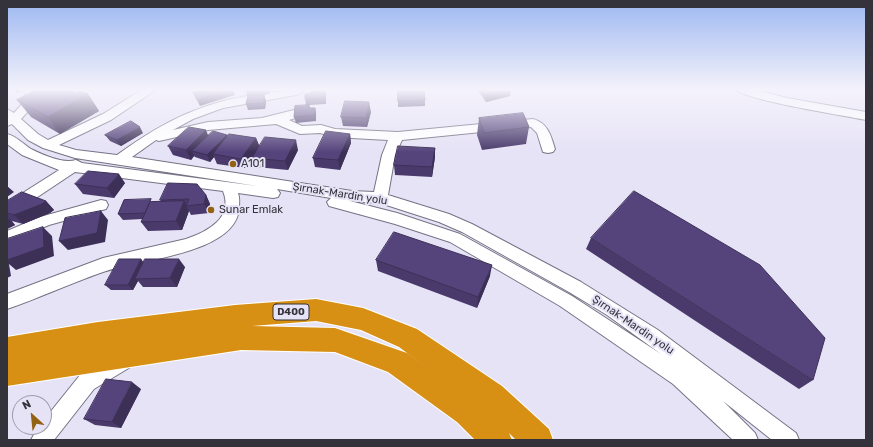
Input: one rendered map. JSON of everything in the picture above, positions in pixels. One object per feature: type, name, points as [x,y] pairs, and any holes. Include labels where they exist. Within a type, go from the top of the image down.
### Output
[{"type":"highway","name":"D400","points":[[7,350],[98,334],[235,316],[316,310],[362,319],[408,338],[492,396],[538,440]]},
{"type":"highway","points":[[7,373],[241,338],[335,340],[397,362],[467,412],[497,440]]},
{"type":"street","points":[[9,118],[22,110]]},
{"type":"street","points":[[48,145],[117,110]]},
{"type":"street","points":[[121,159],[148,139],[176,122],[203,110]]},
{"type":"street","points":[[834,110],[866,116]]},
{"type":"street","points":[[148,139],[209,126],[278,120],[294,114]]},
{"type":"street","name":"Şırnak-Mardin yolu","points":[[9,118],[33,137],[48,145],[75,154],[121,159],[352,196],[380,198],[444,218],[467,228],[574,287],[652,336],[789,440]]},
{"type":"street","points":[[278,120],[300,130],[321,129],[334,133],[398,136],[533,123],[542,129],[548,149]]},
{"type":"street","points":[[380,198],[389,156],[394,139],[398,136]]},
{"type":"street","name":"Şırnak-Mardin yolu","points":[[7,138],[26,152],[59,165],[340,203],[397,219],[455,238],[566,301],[644,352],[680,377],[722,414],[748,440]]},
{"type":"street","points":[[7,210],[74,167],[87,155]]},
{"type":"street","points":[[7,302],[103,264],[188,245],[204,238],[218,230],[232,216],[232,196],[228,187]]},
{"type":"street","points":[[7,236],[45,221],[101,205]]},
{"type":"street","points":[[41,440],[87,382],[138,353]]},
{"type":"building","points":[[35,110],[60,110],[48,117]]},
{"type":"building","points":[[295,110],[315,110],[315,115],[294,117]]},
{"type":"building","points":[[343,110],[368,110],[366,118],[341,117]]},
{"type":"building","points":[[523,113],[529,127],[484,133],[479,118]]},
{"type":"building","points":[[131,121],[140,127],[117,140],[105,135]]},
{"type":"building","points":[[189,127],[206,130],[186,150],[168,146]]},
{"type":"building","points":[[213,131],[227,135],[207,155],[192,151]]},
{"type":"building","points":[[326,131],[350,134],[338,160],[313,158]]},
{"type":"building","points":[[229,134],[256,138],[241,159],[213,154]]},
{"type":"building","points":[[265,137],[296,140],[285,161],[252,158]]},
{"type":"building","points":[[398,146],[435,148],[432,167],[394,165]]},
{"type":"building","points":[[88,171],[119,174],[107,188],[75,184]]},
{"type":"building","points":[[168,183],[197,184],[206,195],[204,204],[186,206],[189,199],[160,200]]},
{"type":"building","points":[[634,191],[760,265],[825,338],[813,380],[591,238]]},
{"type":"building","points":[[22,192],[46,201],[14,215],[7,213],[7,201]]},
{"type":"building","points":[[151,199],[145,213],[118,214],[124,200]]},
{"type":"building","points":[[184,201],[176,221],[141,222],[150,202]]},
{"type":"building","points":[[101,211],[97,233],[59,241],[65,218]]},
{"type":"building","points":[[43,227],[44,247],[7,260],[7,239]]},
{"type":"building","points":[[394,232],[492,265],[478,297],[376,260]]},
{"type":"building","points":[[119,259],[141,259],[128,285],[105,285]]},
{"type":"building","points":[[145,259],[179,259],[170,278],[135,279]]},
{"type":"building","points":[[106,379],[132,382],[112,422],[84,419]]},
{"type":"place","name":"A101","points":[[233,164]]},
{"type":"place","name":"Sunar Emlak","points":[[211,210]]}]
